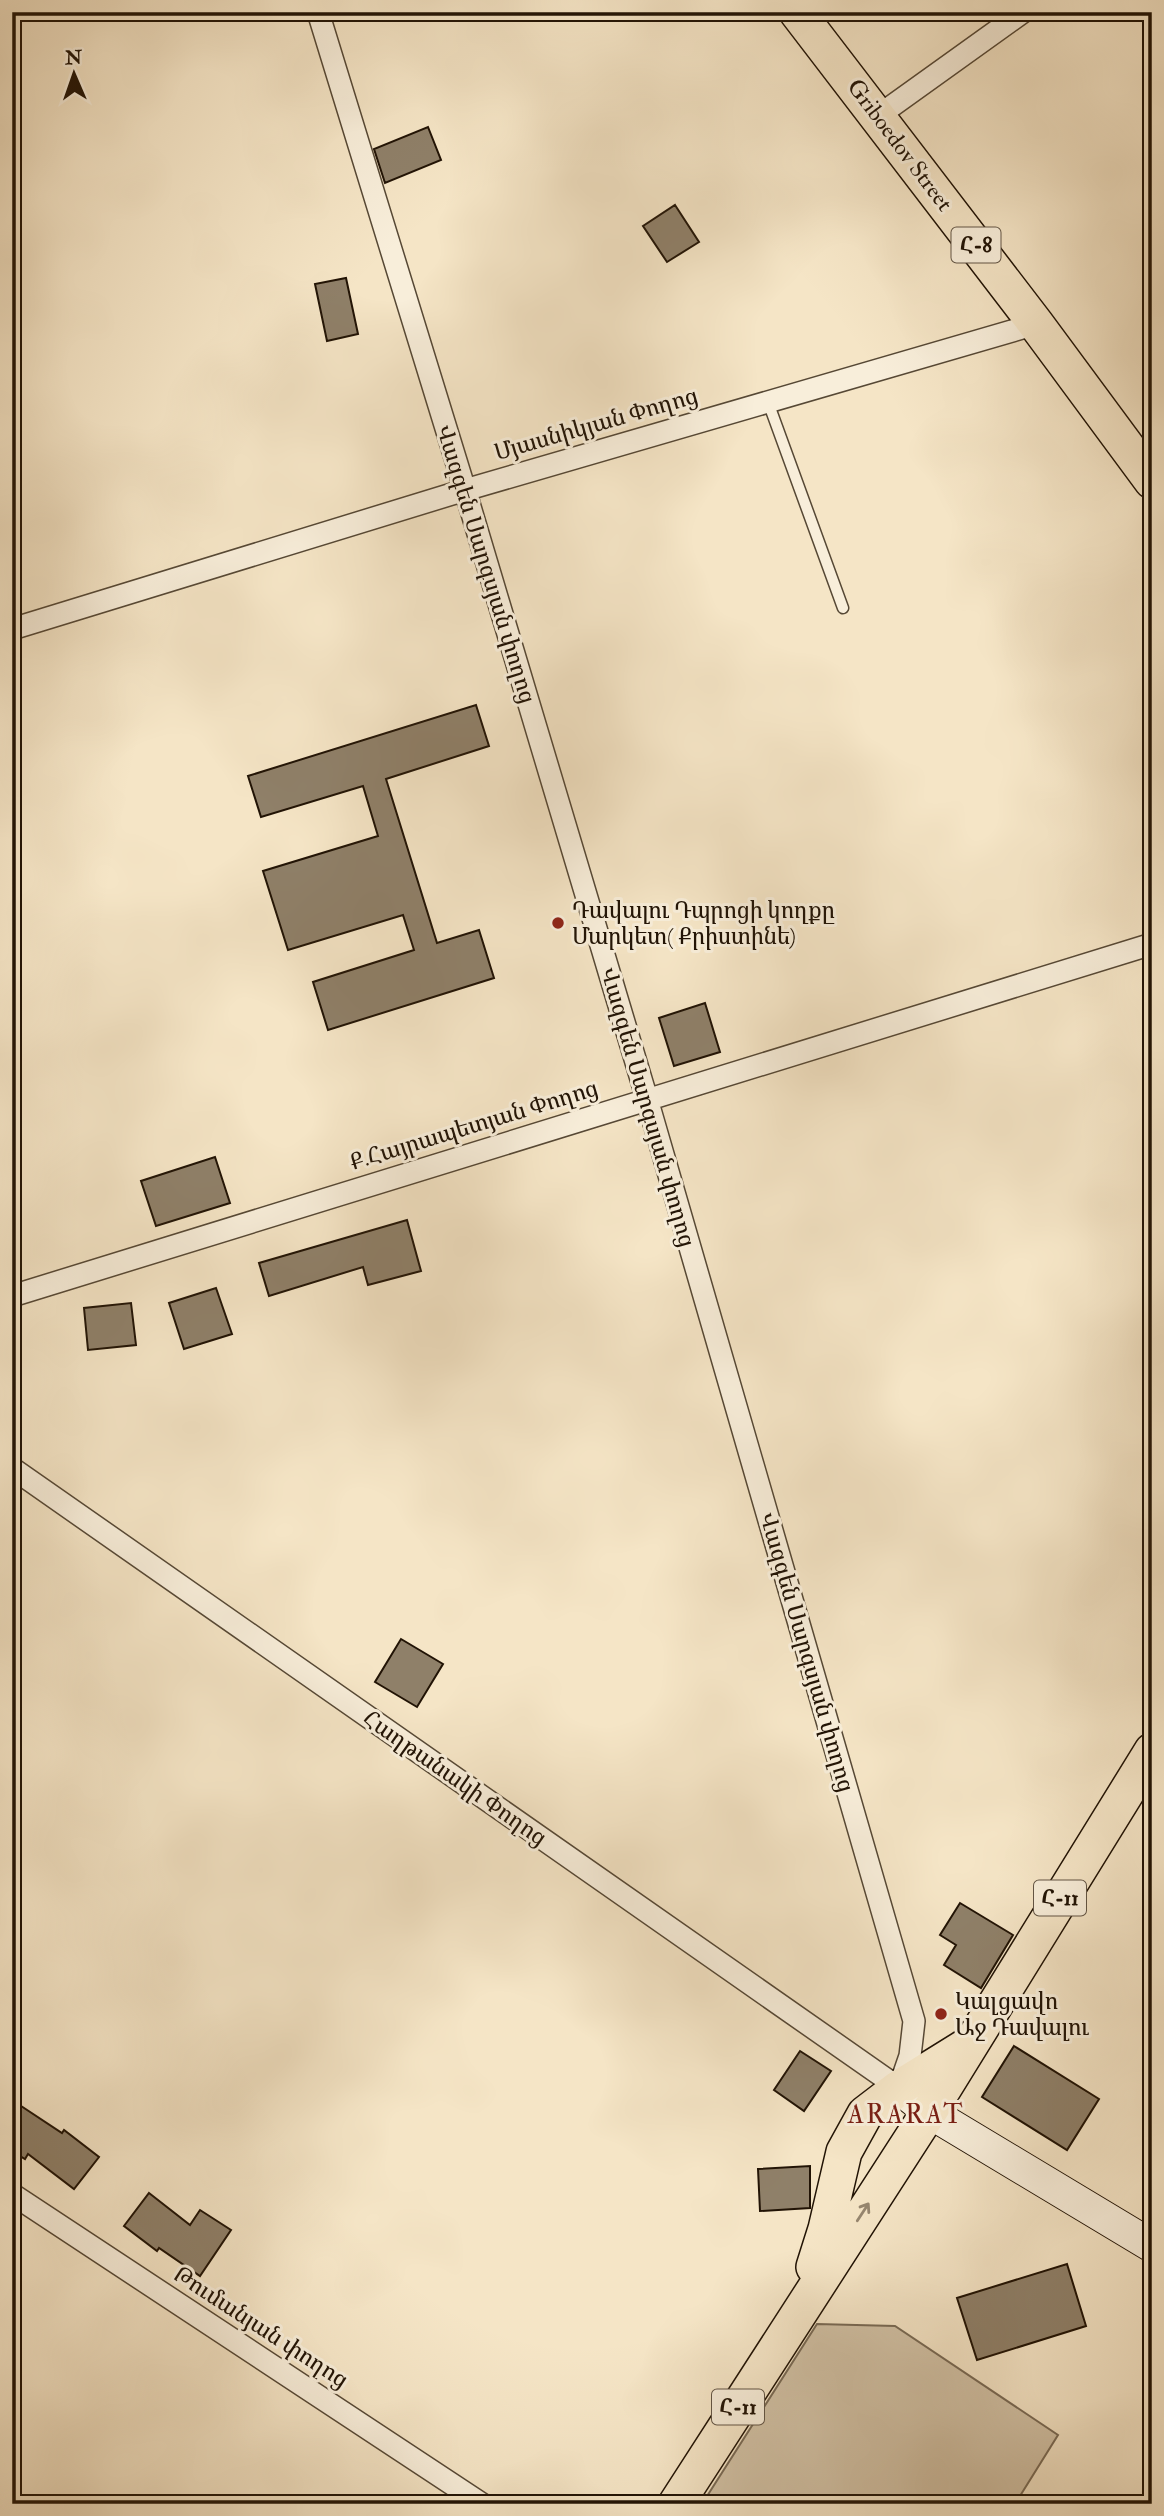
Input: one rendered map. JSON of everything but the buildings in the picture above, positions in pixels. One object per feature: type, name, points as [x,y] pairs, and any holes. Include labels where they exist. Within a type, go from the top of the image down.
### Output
[{"type":"main road","name":"Griboedov Street","points":[[797,12],[1036,324],[1152,481]]},
{"type":"main road","name":"Հ-11","points":[[676,2504],[929,2112],[1152,1751]]},
{"type":"main road","name":"Հ-11","points":[[799,2311],[826,2230],[844,2152],[865,2114],[898,2088],[969,2045]]},
{"type":"street","name":"Վազգեն Սարգսյան փողոց","points":[[318,12],[465,490],[647,1099],[914,2021],[910,2056],[898,2088]]},
{"type":"street","points":[[878,116],[1023,12]]},
{"type":"street","name":"Մյասնիկյան Փողոց","points":[[12,628],[465,490],[1036,324]]},
{"type":"street","name":"Ք.Հայրապետյան Փողոց","points":[[12,1296],[1152,944]]},
{"type":"street","name":"Հաղթանակի Փողոց","points":[[12,1468],[898,2088]]},
{"type":"street","points":[[898,2088],[929,2112],[1152,2246]]},
{"type":"street","name":"Թումանյան փողոց","points":[[12,2194],[482,2504]]},
{"type":"lane","points":[[768,402],[843,608]]},
{"type":"shaded area","points":[[817,2324],[895,2326],[1058,2435],[1015,2504],[702,2504]]},
{"type":"place","name":"Դավալու Դպրոցի կողքը Մարկետ( Քրիստինե)","points":[[558,923]]},
{"type":"place","name":"Կալցավո Աջ Դավալու","points":[[941,2014]]},
{"type":"district","name":"ARARAT","points":[[906,2115]]}]
